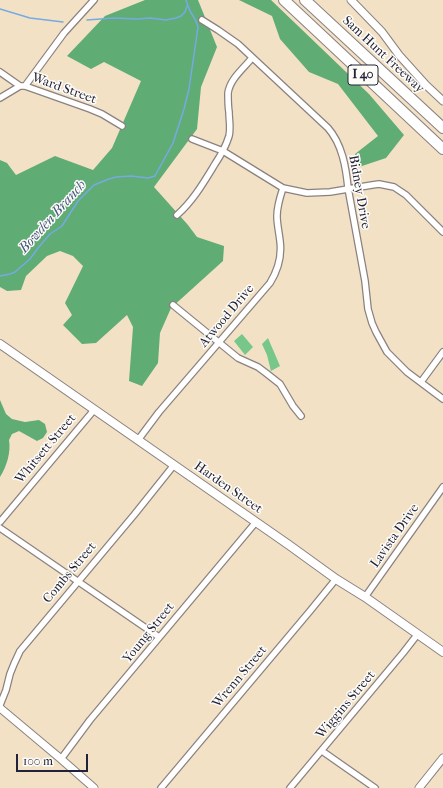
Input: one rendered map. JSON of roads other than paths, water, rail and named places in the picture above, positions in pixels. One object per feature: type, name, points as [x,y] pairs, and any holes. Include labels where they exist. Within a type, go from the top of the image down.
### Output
[{"type":"highway","name":"I 40","points":[[284,0],[443,149]]},
{"type":"highway","name":"Sam Hunt Freeway","points":[[305,0],[443,128]]},
{"type":"main road","name":"Harden Street","points":[[0,344],[443,652]]},
{"type":"street","points":[[0,98],[23,86],[64,33],[94,0]]},
{"type":"street","points":[[350,0],[382,32],[426,85],[443,101]]},
{"type":"street","name":"Bidney Drive","points":[[202,20],[238,44],[335,137],[347,173],[348,188],[365,281],[368,309],[372,323],[381,342],[391,356],[407,372],[443,399]]},
{"type":"street","points":[[177,215],[188,204],[206,180],[223,151],[230,129],[228,98],[230,86],[252,58]]},
{"type":"street","name":"Ward Street","points":[[0,72],[23,86],[90,109],[114,120],[122,126]]},
{"type":"street","points":[[192,139],[223,151],[283,188],[307,193],[330,192],[372,184],[394,187],[406,195],[443,232]]},
{"type":"street","name":"Atwood Drive","points":[[138,440],[159,412],[270,283],[279,260],[280,248],[277,227],[277,208],[283,188]]},
{"type":"street","points":[[173,305],[238,358],[258,367],[280,384],[293,406],[301,416]]},
{"type":"street","points":[[421,382],[443,352]]},
{"type":"street","name":"Whitsett Street","points":[[0,522],[94,410]]},
{"type":"street","name":"Combs Street","points":[[0,704],[6,690],[10,674],[20,651],[174,466]]},
{"type":"street","name":"Lavista Drive","points":[[365,597],[443,487]]},
{"type":"street","name":"Young Street","points":[[61,759],[90,720],[256,522]]},
{"type":"street","points":[[0,528],[159,637]]},
{"type":"street","name":"Wrenn Street","points":[[161,788],[336,579]]},
{"type":"street","name":"Wiggins Street","points":[[290,788],[417,635]]},
{"type":"street","points":[[0,708],[94,788]]},
{"type":"street","points":[[322,751],[375,788]]},
{"type":"street","points":[[419,788],[443,758]]},
{"type":"waterway","name":"Bowden Branch","points":[[0,276],[15,272],[30,259],[50,234],[62,226],[78,201],[94,185],[116,177],[131,176],[148,178],[155,176],[173,143],[189,89],[198,27],[186,0]]},
{"type":"waterway","points":[[87,20],[114,18],[150,18],[166,20],[181,16],[185,12],[187,6]]},
{"type":"waterway","points":[[0,9],[30,18],[63,22]]}]
